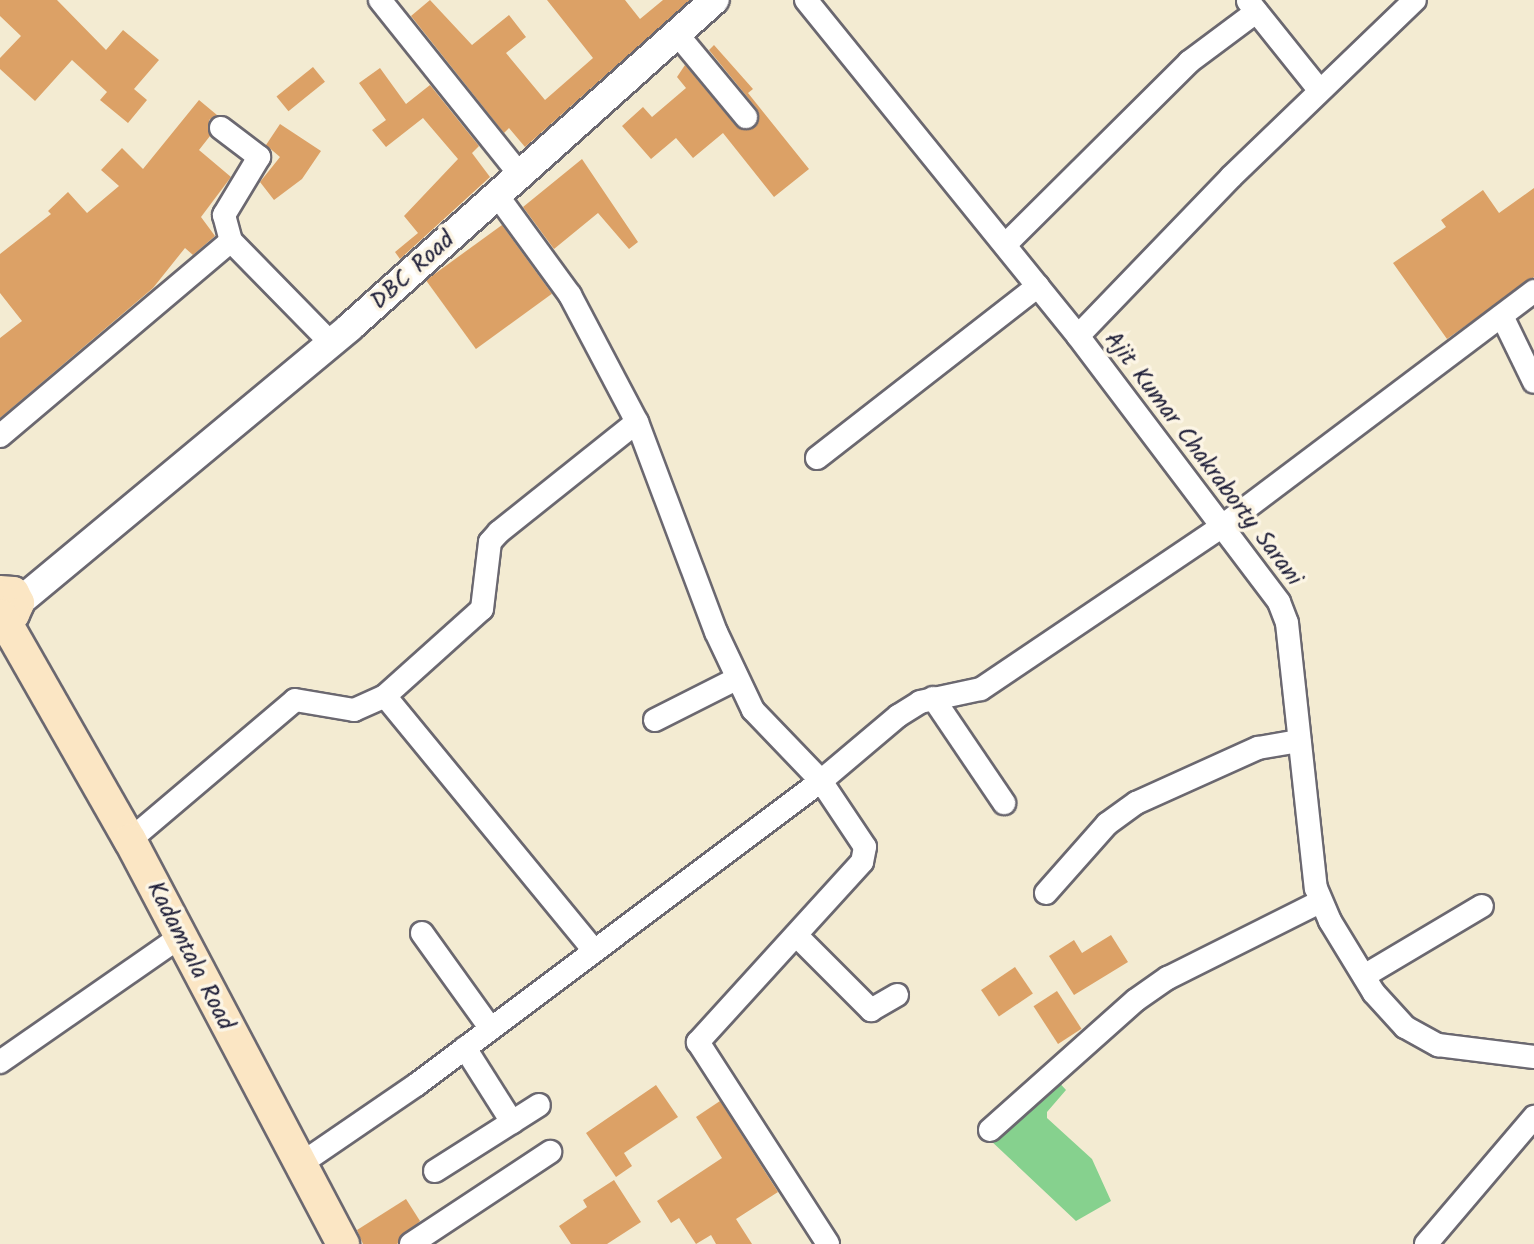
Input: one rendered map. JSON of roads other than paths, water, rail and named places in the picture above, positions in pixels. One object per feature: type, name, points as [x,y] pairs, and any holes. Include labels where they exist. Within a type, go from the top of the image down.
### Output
[{"type":"main road","name":"Kadamtala Road","points":[[8,599],[35,669],[130,840],[343,1244]]},
{"type":"street","points":[[380,0],[520,175]]},
{"type":"street","name":"DBC Road","points":[[8,599],[101,531],[331,343],[715,0]]},
{"type":"street","name":"Ajit Kumar Chakraborty Sarani","points":[[806,0],[1078,336],[1282,608],[1320,902],[1364,976],[1391,1013],[1418,1036],[1438,1045],[1534,1057]]},
{"type":"street","points":[[1078,336],[1320,91],[1415,0]]},
{"type":"street","points":[[1005,245],[1189,62],[1252,6],[1320,91]]},
{"type":"street","points":[[677,34],[746,117]]},
{"type":"street","points":[[221,128],[259,157],[224,215],[231,241],[331,343]]},
{"type":"street","points":[[497,195],[570,295],[637,422],[736,679],[763,724],[821,781],[866,855],[797,936],[698,1042],[828,1244]]},
{"type":"street","points":[[0,436],[231,241]]},
{"type":"street","points":[[817,458],[1038,286]]},
{"type":"street","points":[[299,1165],[491,1029],[821,781],[898,716],[933,698],[981,689],[1221,527],[1534,291]]},
{"type":"street","points":[[1502,316],[1534,382]]},
{"type":"street","points":[[130,840],[295,700],[354,710],[385,696],[482,609],[488,591],[488,552],[499,532],[637,422]]},
{"type":"street","points":[[655,720],[736,679]]},
{"type":"street","points":[[385,696],[594,950]]},
{"type":"street","points":[[933,698],[1004,803]]},
{"type":"street","points":[[1046,893],[1107,824],[1136,803],[1258,748],[1299,741]]},
{"type":"street","points":[[990,1130],[1146,992],[1320,902]]},
{"type":"street","points":[[1364,976],[1482,906]]},
{"type":"street","points":[[422,933],[491,1029]]},
{"type":"street","points":[[797,936],[871,1010],[897,995]]},
{"type":"street","points":[[0,1062],[180,937]]},
{"type":"street","points":[[465,1048],[512,1122]]},
{"type":"street","points":[[435,1171],[539,1105]]},
{"type":"street","points":[[1426,1244],[1534,1117]]},
{"type":"street","points":[[411,1244],[550,1152]]}]
